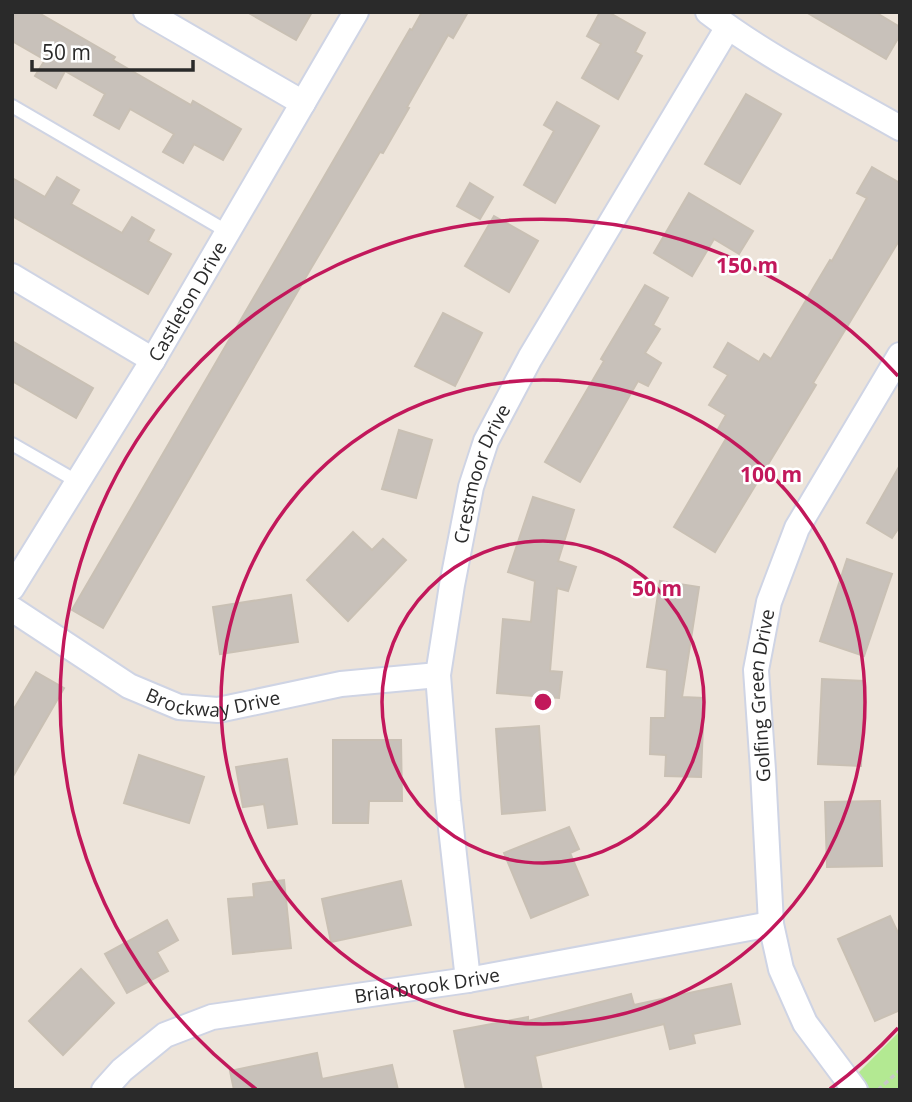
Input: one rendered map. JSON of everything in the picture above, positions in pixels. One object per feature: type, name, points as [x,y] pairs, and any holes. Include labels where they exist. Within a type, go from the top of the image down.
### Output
[{"type":"street","points":[[146,12],[303,103]]},
{"type":"street","name":"Castleton Drive","points":[[12,588],[153,360],[356,12]]},
{"type":"street","points":[[718,20],[786,63],[900,128]]},
{"type":"street","name":"Crestmoor Drive","points":[[468,980],[448,801],[438,675],[471,488],[486,441],[718,20]]},
{"type":"street","points":[[12,276],[153,360]]},
{"type":"street","name":"Golfing Green Drive","points":[[855,1090],[805,1023],[781,969],[771,924],[756,670],[769,602],[797,528],[900,355]]},
{"type":"street","name":"Brockway Drive","points":[[12,609],[129,686],[178,706],[218,710],[341,684],[438,675]]},
{"type":"street","name":"Briarbrook Drive","points":[[104,1090],[122,1070],[164,1035],[212,1017],[468,980],[771,924]]},
{"type":"lane","points":[[12,106],[228,232]]},
{"type":"lane","points":[[12,444],[78,482]]},
{"type":"path","points":[[878,1090],[900,1070]]},
{"type":"green space","points":[[900,1031],[900,1090],[841,1090]]},
{"type":"building","points":[[12,12],[37,12],[191,105],[193,101],[241,129],[223,160],[194,144],[183,163],[163,152],[174,134],[130,109],[119,129],[94,115],[105,94],[65,71],[56,88],[35,76],[45,60],[12,41]]},
{"type":"building","points":[[247,12],[312,12],[296,40]]},
{"type":"building","points":[[422,12],[468,12],[453,38],[448,35],[383,153],[380,152],[310,270],[103,628],[72,610]]},
{"type":"building","points":[[600,12],[608,12],[645,33],[635,52],[642,56],[618,99],[582,78],[601,44],[587,36]]},
{"type":"building","points":[[806,12],[875,12],[900,27],[900,35],[886,59]]},
{"type":"building","points":[[746,94],[781,114],[740,184],[705,164]]},
{"type":"building","points":[[557,102],[599,126],[555,203],[524,185],[554,131],[544,125]]},
{"type":"building","points":[[872,167],[900,183],[900,239],[715,552],[674,527],[727,437],[717,431],[726,415],[709,405],[728,375],[714,367],[728,343],[759,362],[764,354],[771,359],[830,260],[832,261],[867,198],[857,193]]},
{"type":"building","points":[[57,177],[79,190],[71,204],[122,233],[132,217],[154,230],[148,241],[171,254],[148,294],[12,216],[12,178],[45,197]]},
{"type":"building","points":[[470,183],[493,197],[480,219],[457,206]]},
{"type":"building","points":[[689,193],[753,231],[739,254],[714,239],[692,276],[654,253]]},
{"type":"building","points":[[494,216],[538,241],[509,292],[465,266]]},
{"type":"building","points":[[645,285],[668,298],[653,325],[660,329],[645,353],[661,363],[648,386],[638,381],[580,482],[545,462]]},
{"type":"building","points":[[443,313],[482,333],[455,386],[415,366]]},
{"type":"building","points":[[12,341],[93,388],[76,418],[12,381]]},
{"type":"building","points":[[399,430],[432,440],[416,498],[382,489]]},
{"type":"building","points":[[900,465],[900,526],[892,538],[867,523]]},
{"type":"building","points":[[533,497],[574,510],[558,561],[576,567],[568,591],[557,588],[550,671],[562,672],[559,698],[497,693],[503,619],[531,622],[535,581],[508,572]]},
{"type":"building","points":[[353,532],[372,550],[383,539],[406,560],[348,621],[307,580]]},
{"type":"building","points":[[847,559],[892,574],[864,656],[820,641]]},
{"type":"building","points":[[660,581],[699,587],[682,697],[704,698],[701,777],[665,776],[666,755],[650,754],[651,718],[665,718],[667,670],[647,667]]},
{"type":"building","points":[[291,595],[298,642],[220,654],[213,607]]},
{"type":"building","points":[[36,672],[64,688],[12,778],[12,712]]},
{"type":"building","points":[[822,679],[864,681],[861,766],[818,764]]},
{"type":"building","points":[[539,726],[545,810],[502,814],[496,729]]},
{"type":"building","points":[[333,740],[401,740],[402,801],[369,801],[368,823],[333,823]]},
{"type":"building","points":[[139,755],[204,777],[189,823],[124,803]]},
{"type":"building","points":[[287,759],[297,824],[268,828],[264,804],[243,807],[236,767]]},
{"type":"building","points":[[880,801],[882,866],[827,867],[825,802]]},
{"type":"building","points":[[569,827],[579,849],[570,853],[588,895],[531,918],[504,853]]},
{"type":"building","points":[[284,880],[291,948],[233,954],[228,899],[254,897],[253,884]]},
{"type":"building","points":[[401,881],[411,925],[331,942],[322,899]]},
{"type":"building","points":[[890,916],[900,937],[900,1010],[875,1021],[838,939]]},
{"type":"building","points":[[167,920],[178,940],[157,952],[168,971],[127,993],[105,954]]},
{"type":"building","points":[[81,969],[114,1003],[63,1055],[29,1021]]},
{"type":"building","points":[[731,984],[740,1024],[693,1034],[695,1043],[670,1049],[664,1024],[535,1056],[542,1090],[466,1090],[454,1031],[528,1017],[528,1021],[631,994],[634,1005]]},
{"type":"building","points":[[317,1053],[322,1079],[392,1065],[398,1090],[234,1090],[230,1071]]}]
